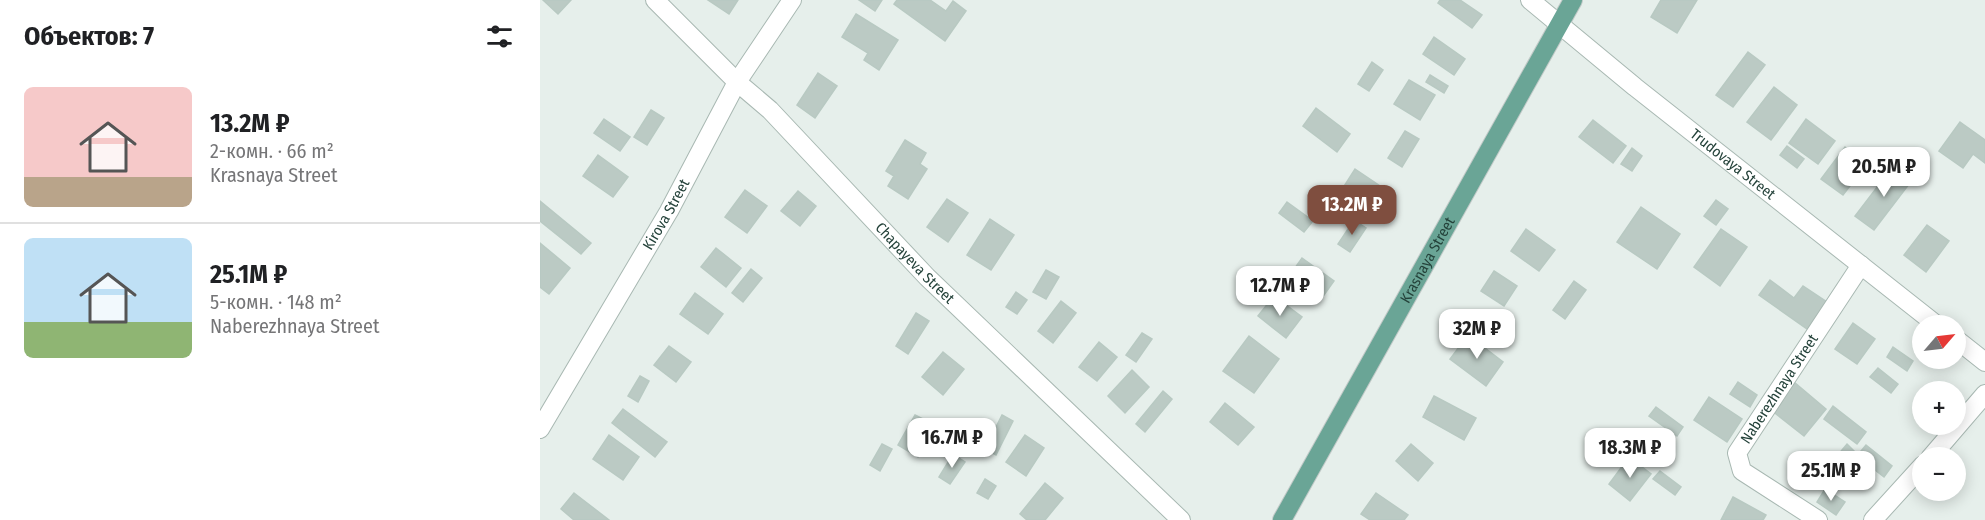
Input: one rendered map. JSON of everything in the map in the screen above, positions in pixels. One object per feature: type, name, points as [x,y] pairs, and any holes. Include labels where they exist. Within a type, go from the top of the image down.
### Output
[{"type":"main road","name":"Krasnaya Street","points":[[1282,520],[1573,0]]},
{"type":"street","name":"Chapayeva Street","points":[[655,0],[737,82],[770,110],[927,277],[1181,520]]},
{"type":"street","name":"Kirova Street","points":[[540,429],[669,211],[737,82],[792,0]]},
{"type":"street","name":"Trudovaya Street","points":[[1530,0],[1635,87],[1924,315]]},
{"type":"street","name":"Naberezhnaya Street","points":[[1818,520],[1742,471],[1737,453],[1861,265]]},
{"type":"street","points":[[1966,347],[1985,362]]},
{"type":"street","points":[[1939,447],[1985,394]]},
{"type":"street","points":[[1873,520],[1912,477]]},
{"type":"building","points":[[543,0],[571,0],[558,14]]},
{"type":"building","points":[[708,0],[738,0],[729,14]]},
{"type":"building","points":[[859,0],[882,0],[875,11]]},
{"type":"building","points":[[897,0],[930,0],[946,11],[953,1],[966,11],[945,41],[894,4]]},
{"type":"building","points":[[1440,0],[1460,0],[1482,15],[1472,28],[1438,3]]},
{"type":"building","points":[[1661,0],[1697,0],[1677,33],[1651,17]]},
{"type":"building","points":[[856,14],[898,40],[879,70],[864,60],[868,53],[842,37]]},
{"type":"building","points":[[1434,37],[1465,59],[1454,75],[1423,54]]},
{"type":"building","points":[[1748,52],[1765,65],[1733,107],[1716,95]]},
{"type":"building","points":[[1372,62],[1383,70],[1369,91],[1358,84]]},
{"type":"building","points":[[818,73],[837,86],[815,118],[797,105]]},
{"type":"building","points":[[1430,75],[1448,86],[1444,93],[1426,82]]},
{"type":"building","points":[[1409,80],[1435,95],[1420,120],[1394,104]]},
{"type":"building","points":[[1774,87],[1797,105],[1771,140],[1747,122]]},
{"type":"building","points":[[1316,108],[1350,134],[1337,152],[1303,126]]},
{"type":"building","points":[[651,110],[664,118],[647,145],[634,137]]},
{"type":"building","points":[[604,119],[630,137],[620,151],[594,133]]},
{"type":"building","points":[[1806,119],[1835,141],[1818,164],[1789,143]]},
{"type":"building","points":[[1593,120],[1626,146],[1613,163],[1579,137]]},
{"type":"building","points":[[1960,122],[1985,140],[1985,163],[1973,154],[1963,168],[1939,151]]},
{"type":"building","points":[[1405,131],[1419,139],[1402,167],[1388,158]]},
{"type":"building","points":[[905,140],[926,153],[920,164],[927,169],[908,199],[888,186],[894,176],[886,171]]},
{"type":"building","points":[[1787,146],[1804,159],[1797,168],[1780,155]]},
{"type":"building","points":[[1845,147],[1867,164],[1843,195],[1821,179]]},
{"type":"building","points":[[1632,148],[1642,156],[1632,171],[1621,164]]},
{"type":"building","points":[[598,155],[628,177],[613,197],[583,176]]},
{"type":"building","points":[[1894,165],[1913,179],[1874,230],[1855,216]]},
{"type":"building","points":[[1355,169],[1386,190],[1372,211],[1341,191]]},
{"type":"building","points":[[745,190],[767,206],[747,233],[725,217]]},
{"type":"building","points":[[798,191],[816,206],[800,226],[781,211]]},
{"type":"building","points":[[947,199],[968,213],[948,242],[927,227]]},
{"type":"building","points":[[1716,200],[1728,209],[1716,225],[1704,216]]},
{"type":"building","points":[[540,201],[591,243],[581,254],[540,221]]},
{"type":"building","points":[[1287,202],[1313,221],[1304,232],[1279,213]]},
{"type":"building","points":[[1641,207],[1680,234],[1657,269],[1617,242]]},
{"type":"building","points":[[990,219],[1014,235],[991,270],[967,255]]},
{"type":"building","points":[[1354,220],[1366,228],[1350,252],[1338,244]]},
{"type":"building","points":[[1927,225],[1949,241],[1926,272],[1904,255]]},
{"type":"building","points":[[1526,229],[1555,250],[1539,271],[1511,251]]},
{"type":"building","points":[[1721,229],[1747,247],[1720,286],[1694,267]]},
{"type":"building","points":[[540,243],[570,268],[549,294],[540,287]]},
{"type":"building","points":[[716,248],[741,268],[726,287],[701,267]]},
{"type":"building","points":[[1302,258],[1334,281],[1324,295],[1292,272]]},
{"type":"building","points":[[751,269],[762,278],[743,302],[732,293]]},
{"type":"building","points":[[1046,270],[1059,277],[1046,299],[1033,292]]},
{"type":"building","points":[[1494,271],[1517,286],[1504,306],[1481,291]]},
{"type":"building","points":[[1770,280],[1794,298],[1803,286],[1827,302],[1807,329],[1759,295]]},
{"type":"building","points":[[1574,281],[1586,290],[1565,319],[1553,310]]},
{"type":"building","points":[[1016,292],[1027,300],[1017,314],[1006,307]]},
{"type":"building","points":[[695,293],[723,314],[708,334],[680,314]]},
{"type":"building","points":[[1274,296],[1302,317],[1286,338],[1258,316]]},
{"type":"building","points":[[1061,301],[1076,313],[1053,343],[1038,331]]},
{"type":"building","points":[[916,313],[929,321],[908,354],[896,346]]},
{"type":"building","points":[[1477,313],[1494,327],[1487,336],[1469,322]]},
{"type":"building","points":[[1853,323],[1875,339],[1857,364],[1835,349]]},
{"type":"building","points":[[1142,333],[1152,339],[1136,362],[1126,355]]},
{"type":"building","points":[[1468,335],[1503,362],[1486,386],[1450,359]]},
{"type":"building","points":[[1249,336],[1279,359],[1254,393],[1223,371]]},
{"type":"building","points":[[1099,342],[1117,357],[1097,381],[1079,367]]},
{"type":"building","points":[[669,346],[691,362],[676,382],[654,365]]},
{"type":"building","points":[[1893,347],[1912,360],[1912,363],[1907,371],[1887,357]]},
{"type":"building","points":[[943,352],[964,369],[943,395],[922,377]]},
{"type":"building","points":[[1878,368],[1898,384],[1891,393],[1870,377]]},
{"type":"building","points":[[1132,370],[1149,387],[1125,413],[1108,396]]},
{"type":"building","points":[[640,376],[649,381],[638,402],[628,396]]},
{"type":"building","points":[[1738,382],[1757,395],[1750,407],[1730,394]]},
{"type":"building","points":[[1794,382],[1826,409],[1804,436],[1771,410]]},
{"type":"building","points":[[1163,391],[1172,399],[1145,432],[1136,424]]},
{"type":"building","points":[[1434,396],[1476,418],[1464,440],[1423,417]]},
{"type":"building","points":[[1709,397],[1742,419],[1727,442],[1694,420]]},
{"type":"building","points":[[1225,403],[1254,427],[1238,445],[1210,422]]},
{"type":"building","points":[[1833,406],[1866,432],[1857,444],[1824,419]]},
{"type":"building","points":[[1656,407],[1683,427],[1677,436],[1649,416]]},
{"type":"building","points":[[623,409],[667,442],[655,457],[612,423]]},
{"type":"building","points":[[915,415],[935,425],[918,457],[898,445]]},
{"type":"building","points":[[1002,415],[1013,421],[996,455],[985,449]]},
{"type":"building","points":[[609,435],[639,457],[623,480],[593,459]]},
{"type":"building","points":[[1025,435],[1044,448],[1026,476],[1006,462]]},
{"type":"building","points":[[882,444],[892,449],[880,471],[870,465]]},
{"type":"building","points":[[1411,444],[1433,463],[1418,481],[1396,461]]},
{"type":"building","points":[[1847,444],[1856,453],[1841,470],[1832,462]]},
{"type":"building","points":[[1866,445],[1892,466],[1884,477],[1857,456]]},
{"type":"building","points":[[953,454],[965,462],[950,484],[939,477]]},
{"type":"building","points":[[1629,457],[1651,474],[1630,501],[1609,484]]},
{"type":"building","points":[[1660,471],[1681,487],[1675,495],[1653,479]]},
{"type":"building","points":[[985,479],[996,486],[988,499],[977,493]]},
{"type":"building","points":[[1045,483],[1063,498],[1045,520],[1027,520],[1020,514]]},
{"type":"building","points":[[1825,489],[1845,502],[1836,515],[1817,502]]},
{"type":"building","points":[[574,493],[609,520],[574,520],[561,509]]},
{"type":"building","points":[[1376,493],[1408,515],[1404,520],[1370,520],[1361,514]]},
{"type":"building","points":[[1733,497],[1766,515],[1763,520],[1721,520]]}]
